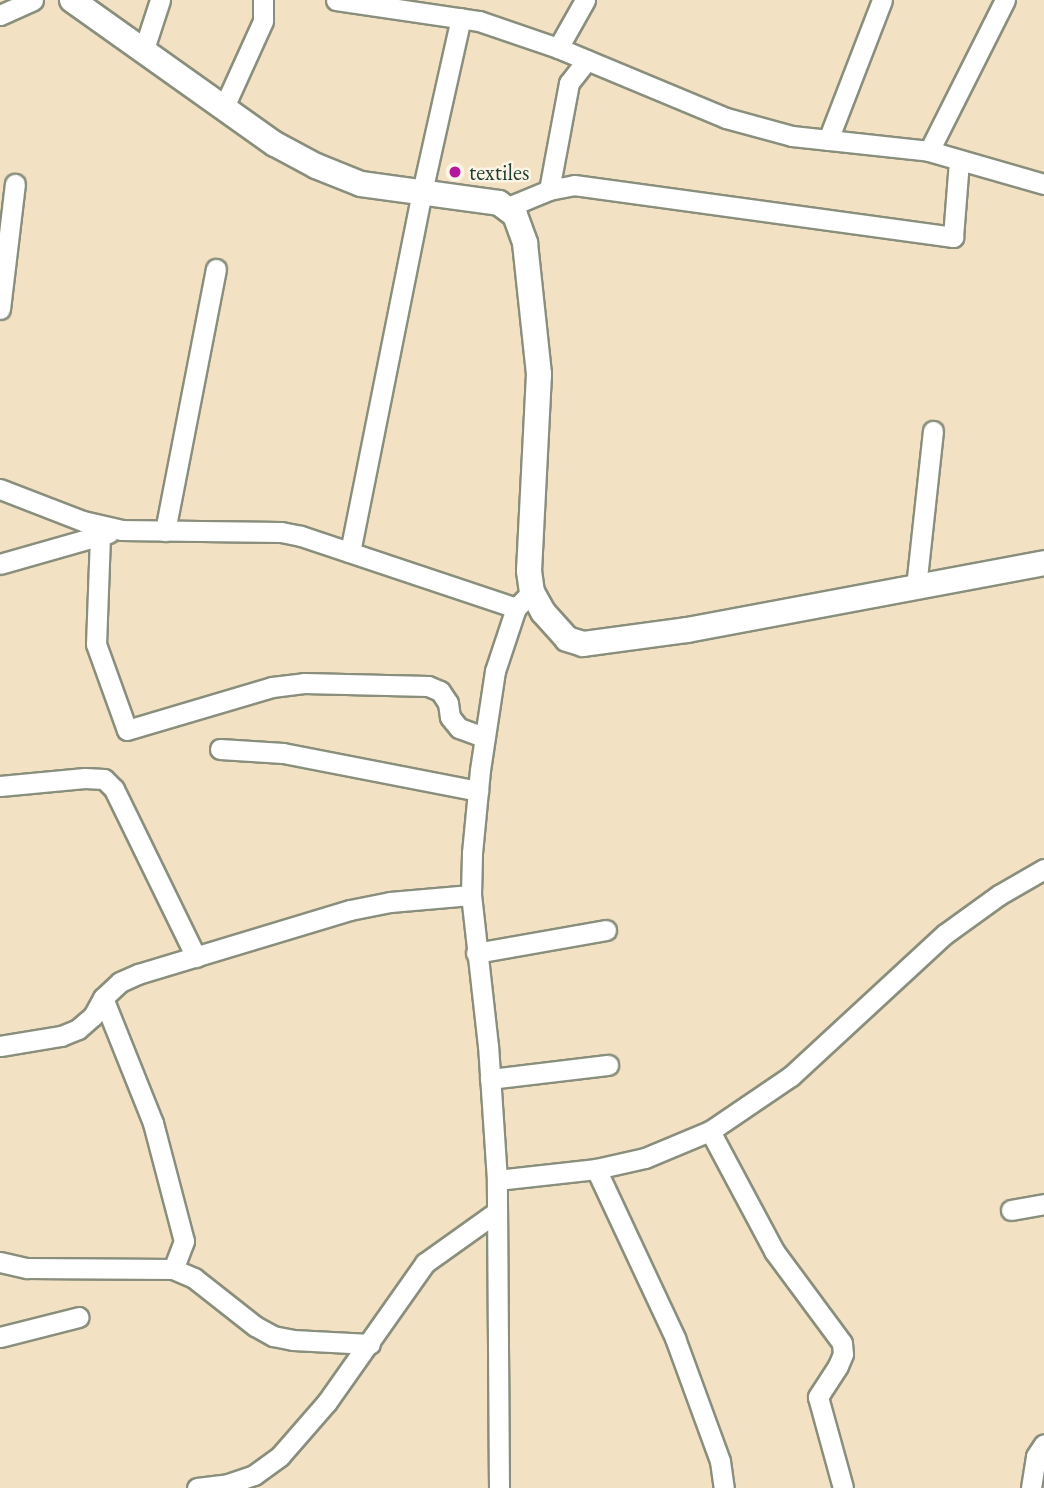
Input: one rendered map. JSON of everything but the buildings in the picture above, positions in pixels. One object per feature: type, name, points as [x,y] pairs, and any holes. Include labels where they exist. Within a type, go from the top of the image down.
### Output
[{"type":"street","points":[[0,15],[33,0]]},
{"type":"street","points":[[72,0],[275,144],[360,184],[499,202],[508,207],[522,227],[539,374],[539,419],[530,551],[524,600],[495,671],[478,791],[471,895],[496,1180],[499,1488]]},
{"type":"street","points":[[144,49],[160,0]]},
{"type":"street","points":[[223,107],[263,21],[263,0]]},
{"type":"street","points":[[336,0],[479,21],[558,48],[726,118],[792,136],[929,151],[1044,184]]},
{"type":"street","points":[[558,48],[585,0]]},
{"type":"street","points":[[828,140],[883,0]]},
{"type":"street","points":[[929,151],[1005,0]]},
{"type":"street","points":[[350,552],[422,192],[461,18]]},
{"type":"street","points":[[549,190],[569,83],[587,60]]},
{"type":"street","points":[[508,207],[549,190],[573,184],[953,237],[958,160]]},
{"type":"street","points":[[0,309],[15,184]]},
{"type":"street","points":[[165,531],[216,269]]},
{"type":"street","points":[[916,587],[933,432]]},
{"type":"street","points":[[0,489],[83,521],[121,530],[281,532],[524,600],[567,639],[583,643],[687,630],[1044,563]]},
{"type":"street","points":[[0,564],[121,530]]},
{"type":"street","points":[[100,536],[96,644],[127,730],[272,687],[304,682],[428,686],[440,691],[448,703],[450,717],[459,728],[484,737]]},
{"type":"street","points":[[220,749],[306,757],[478,791]]},
{"type":"street","points":[[0,786],[85,778],[104,779],[114,789],[196,957]]},
{"type":"street","points":[[496,1180],[596,1169],[645,1158],[710,1131],[791,1076],[945,934],[999,895],[1044,869]]},
{"type":"street","points":[[0,1046],[61,1035],[78,1029],[93,1016],[103,998],[120,982],[196,957],[350,910],[390,902],[471,895]]},
{"type":"street","points":[[477,953],[606,930]]},
{"type":"street","points":[[103,998],[153,1123],[184,1241],[173,1269]]},
{"type":"street","points":[[489,1079],[608,1065]]},
{"type":"street","points":[[710,1131],[774,1251],[842,1343],[843,1354],[838,1366],[818,1397],[843,1488]]},
{"type":"street","points":[[596,1169],[675,1338],[720,1461],[724,1488]]},
{"type":"street","points":[[1011,1210],[1044,1204]]},
{"type":"street","points":[[197,1488],[219,1486],[254,1475],[280,1456],[327,1402],[370,1343],[396,1300],[425,1263],[495,1213]]},
{"type":"street","points":[[0,1262],[27,1268],[173,1269],[194,1278],[255,1326],[273,1336],[293,1340],[370,1343]]},
{"type":"street","points":[[0,1337],[79,1317]]},
{"type":"street","points":[[1031,1488],[1036,1456],[1044,1444]]},
{"type":"place","name":"textiles","points":[[455,172]]}]
